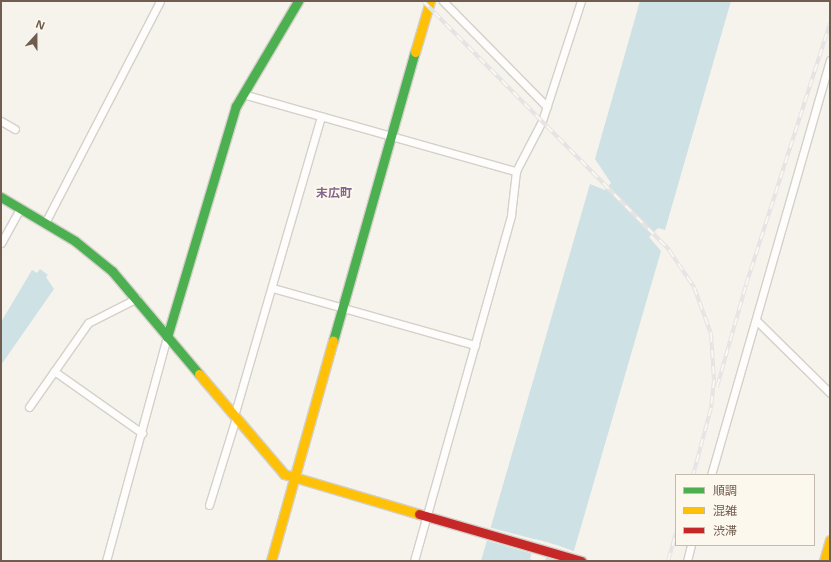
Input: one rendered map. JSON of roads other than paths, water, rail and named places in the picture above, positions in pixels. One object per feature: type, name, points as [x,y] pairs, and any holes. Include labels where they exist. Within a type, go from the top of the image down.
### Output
[{"type":"main road","points":[[167,337],[211,188],[243,94],[298,1]]},
{"type":"main road","points":[[271,561],[430,1]]},
{"type":"main road","points":[[1,197],[45,223],[92,254],[137,298],[167,337],[284,474],[426,518],[581,561]]},
{"type":"main road","points":[[824,561],[830,540]]},
{"type":"street","points":[[45,223],[160,1]]},
{"type":"street","points":[[443,1],[547,108]]},
{"type":"street","points":[[414,561],[511,215],[516,171],[547,108],[581,1]]},
{"type":"street","points":[[711,474],[830,60]]},
{"type":"street","points":[[243,94],[516,171]]},
{"type":"street","points":[[209,505],[273,288],[321,116]]},
{"type":"street","points":[[1,121],[15,130]]},
{"type":"street","points":[[1,243],[20,209]]},
{"type":"street","points":[[273,288],[475,345]]},
{"type":"street","points":[[29,407],[88,323],[137,298]]},
{"type":"street","points":[[756,320],[830,393]]},
{"type":"street","points":[[106,561],[167,337]]},
{"type":"street","points":[[54,371],[142,432]]},
{"type":"street","points":[[687,561],[691,546]]},
{"type":"railway","points":[[423,1],[669,250],[694,287],[711,334],[714,380],[711,408],[693,474]]},
{"type":"railway","points":[[717,387],[746,285],[830,23]]},
{"type":"railway","points":[[668,561],[675,536]]},
{"type":"district","name":"末広町","points":[[334,193]]}]
